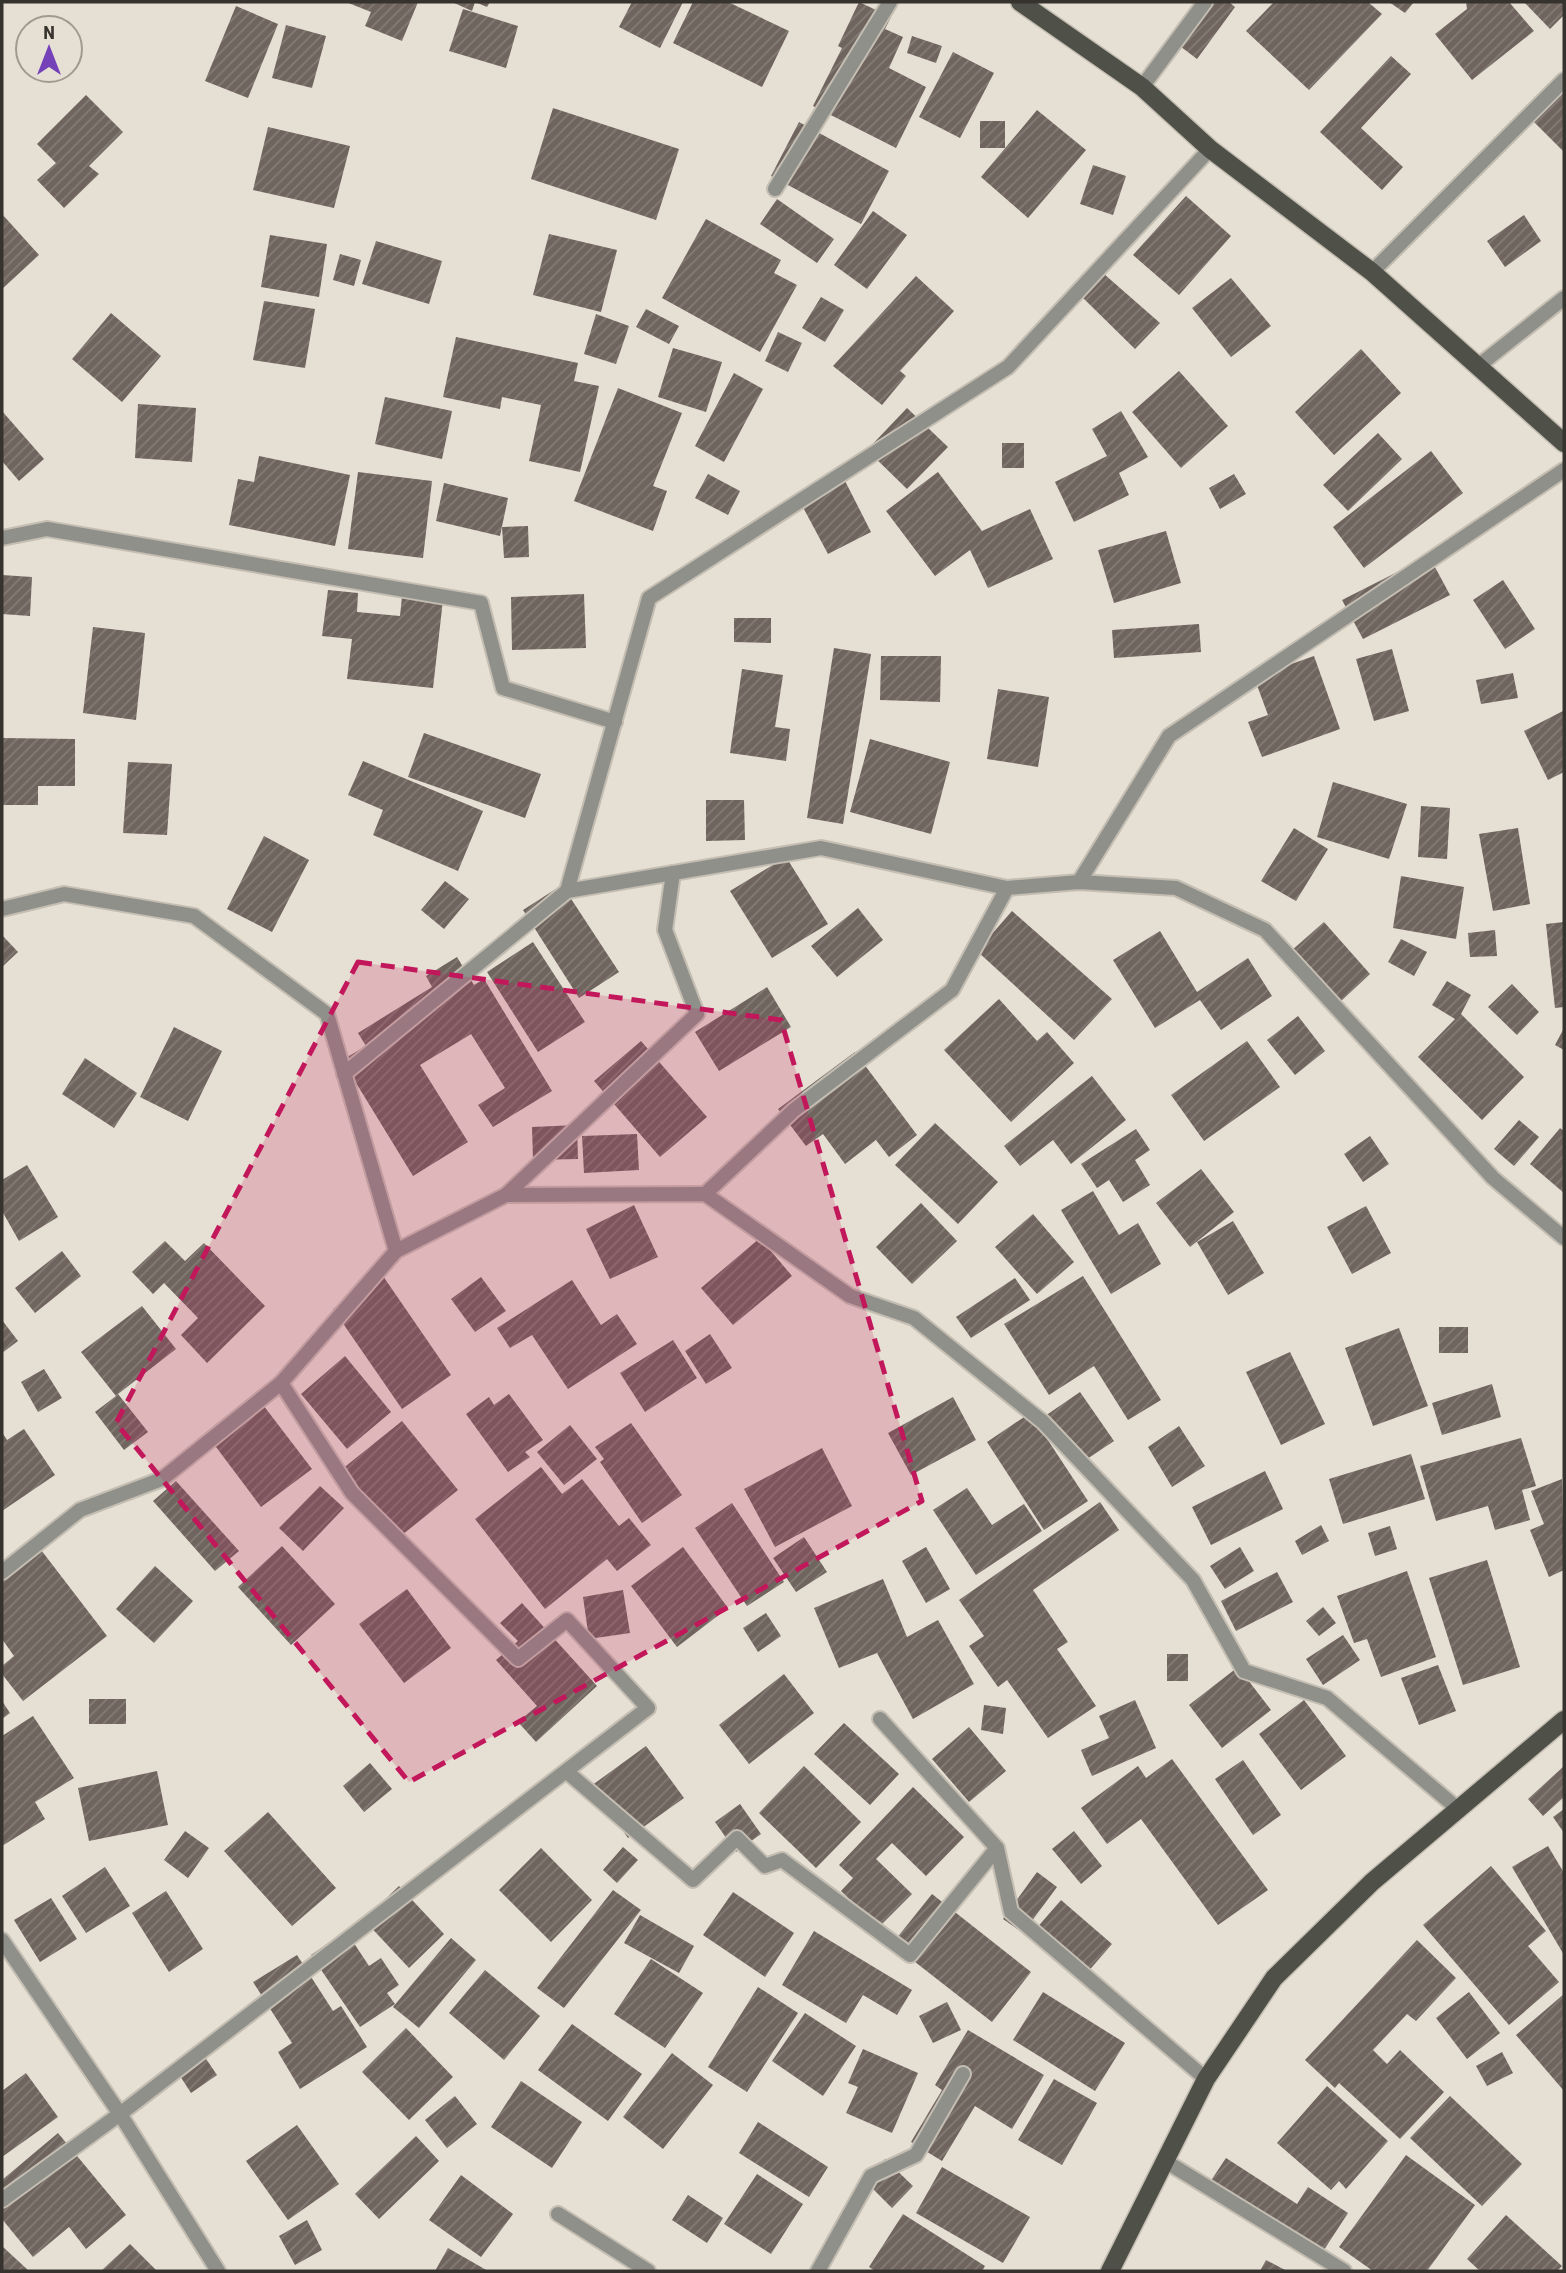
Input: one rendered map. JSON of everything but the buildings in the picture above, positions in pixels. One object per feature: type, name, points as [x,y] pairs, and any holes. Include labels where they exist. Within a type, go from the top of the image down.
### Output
[{"type":"main road","points":[[1020,2],[1142,87],[1210,149],[1372,272],[1564,443]]},
{"type":"main road","points":[[1110,2271],[1206,2079],[1274,1978],[1372,1882],[1564,1720]]},
{"type":"street","points":[[775,189],[890,2]]},
{"type":"street","points":[[1142,87],[1205,2]]},
{"type":"street","points":[[1372,272],[1564,80]]},
{"type":"street","points":[[567,891],[649,598],[1008,367],[1210,149]]},
{"type":"street","points":[[1477,368],[1564,298]]},
{"type":"street","points":[[1079,882],[1169,736],[1564,470]]},
{"type":"street","points":[[2,538],[47,529],[481,603],[503,688],[615,722]]},
{"type":"street","points":[[344,1074],[567,891],[821,848],[1007,888],[1079,882],[1176,888],[1265,930],[1493,1178],[1564,1238]]},
{"type":"street","points":[[2,1572],[80,1510],[162,1479],[281,1383],[396,1251],[506,1195],[698,1014],[665,930],[673,873]]},
{"type":"street","points":[[705,1194],[794,1110],[952,990],[1007,888]]},
{"type":"street","points":[[2,909],[64,894],[194,916],[327,1014],[396,1251]]},
{"type":"street","points":[[506,1195],[705,1194],[850,1296],[914,1318],[1032,1413],[1193,1580],[1244,1671],[1326,1698],[1458,1809]]},
{"type":"street","points":[[2,2200],[120,2114],[648,1708],[567,1620],[518,1659],[352,1493],[281,1383]]},
{"type":"street","points":[[880,1718],[997,1848],[1011,1912],[1206,2079]]},
{"type":"street","points":[[567,1772],[693,1880],[737,1838],[765,1866],[782,1860],[910,1955],[997,1848]]},
{"type":"street","points":[[2,1940],[7,1959],[120,2114],[218,2271]]},
{"type":"street","points":[[818,2271],[871,2176],[916,2155],[962,2074]]},
{"type":"street","points":[[1165,2161],[1344,2271]]},
{"type":"street","points":[[558,2214],[648,2271]]},
{"type":"highlighted area","points":[[358,962],[781,1020],[922,1501],[409,1782],[116,1423]]}]
